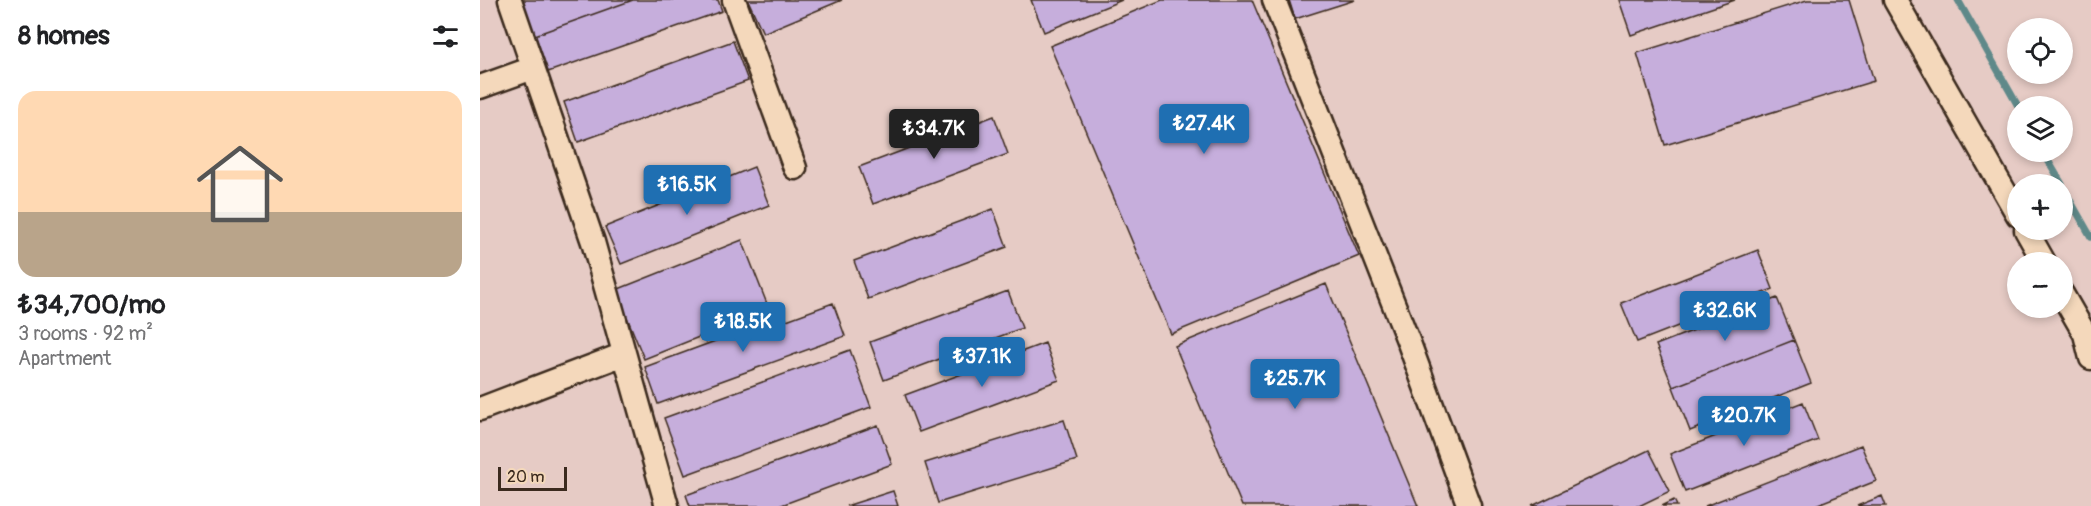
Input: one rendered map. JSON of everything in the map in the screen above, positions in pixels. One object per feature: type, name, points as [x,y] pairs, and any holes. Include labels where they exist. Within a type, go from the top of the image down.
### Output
[{"type":"street","points":[[510,0],[592,242],[667,506]]},
{"type":"street","points":[[734,0],[795,168]]},
{"type":"street","points":[[1274,0],[1409,343],[1469,506]]},
{"type":"street","points":[[1895,0],[2007,196]]},
{"type":"street","points":[[480,87],[533,68]]},
{"type":"street","points":[[2073,313],[2085,334],[2091,358]]},
{"type":"street","points":[[480,409],[624,354]]},
{"type":"building","points":[[522,0],[633,0],[535,35]]},
{"type":"building","points":[[633,0],[718,0],[722,11],[548,72],[535,35]]},
{"type":"building","points":[[748,0],[842,0],[763,33]]},
{"type":"building","points":[[1031,0],[1122,0],[1044,32]]},
{"type":"building","points":[[1162,0],[1252,0],[1359,256],[1171,334],[1050,46]]},
{"type":"building","points":[[1289,0],[1355,0],[1295,19]]},
{"type":"building","points":[[1619,0],[1735,0],[1631,35]]},
{"type":"building","points":[[1807,0],[1849,0],[1874,81],[1665,145],[1637,53]]},
{"type":"building","points":[[733,41],[748,81],[578,142],[564,102]]},
{"type":"building","points":[[994,116],[1008,154],[873,204],[859,167]]},
{"type":"building","points":[[754,167],[769,205],[621,264],[605,227]]},
{"type":"building","points":[[993,209],[1007,247],[868,299],[854,261]]},
{"type":"building","points":[[742,240],[769,309],[644,359],[616,290]]},
{"type":"building","points":[[1758,250],[1773,289],[1637,342],[1621,303]]},
{"type":"building","points":[[1326,284],[1418,506],[1242,506],[1175,346]]},
{"type":"building","points":[[1008,291],[1022,328],[884,380],[870,342]]},
{"type":"building","points":[[1777,298],[1794,340],[1673,387],[1656,345]]},
{"type":"building","points":[[833,303],[845,336],[658,404],[645,367],[772,320],[773,325]]},
{"type":"building","points":[[1794,340],[1811,383],[1690,431],[1673,387]]},
{"type":"building","points":[[1045,343],[1059,380],[919,432],[905,395]]},
{"type":"building","points":[[850,350],[871,407],[685,475],[664,418]]},
{"type":"building","points":[[1803,402],[1818,440],[1685,492],[1670,454]]},
{"type":"building","points":[[1064,420],[1077,460],[938,503],[925,463]]},
{"type":"building","points":[[878,425],[892,464],[779,506],[690,506],[686,495]]},
{"type":"building","points":[[1861,445],[1876,481],[1813,506],[1705,506]]},
{"type":"building","points":[[1649,450],[1670,491],[1639,506],[1532,506]]},
{"type":"building","points":[[893,491],[898,506],[846,506]]},
{"type":"building","points":[[1882,496],[1886,506],[1857,506]]},
{"type":"building","points":[[1674,500],[1677,506],[1662,506]]},
{"type":"waterway","points":[[1958,0],[2012,96]]},
{"type":"waterway","points":[[2049,162],[2056,174]]},
{"type":"waterway","points":[[2073,205],[2091,237]]}]
